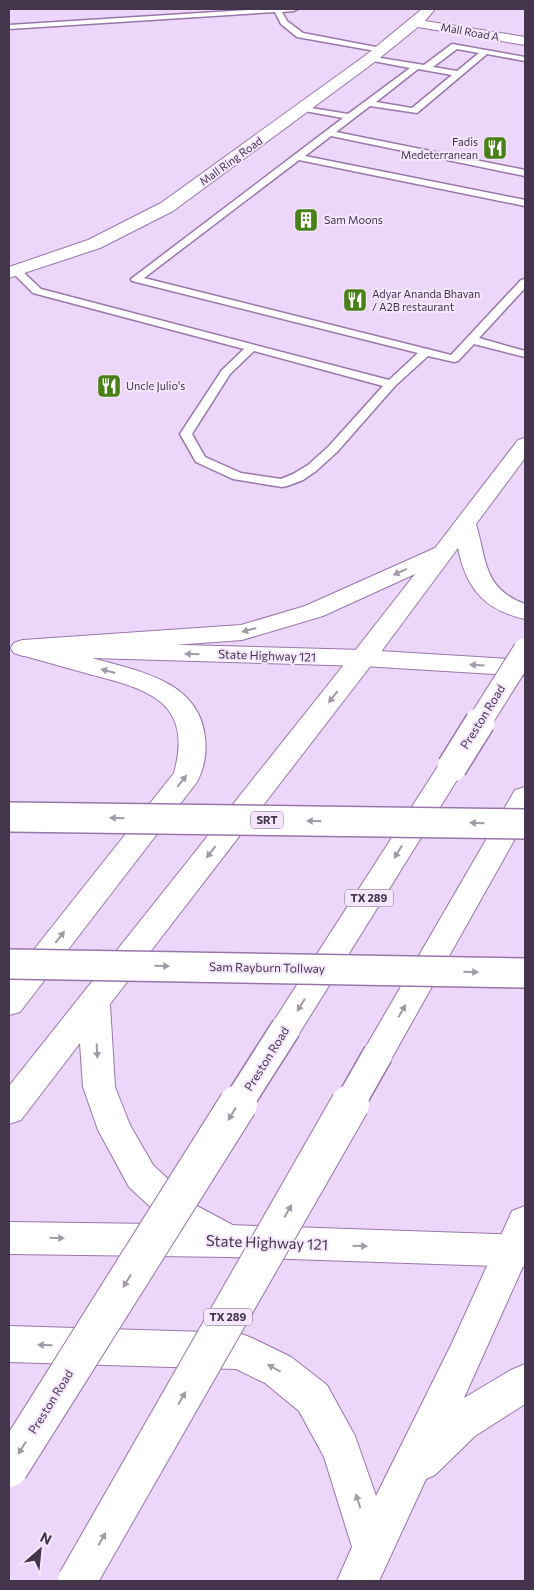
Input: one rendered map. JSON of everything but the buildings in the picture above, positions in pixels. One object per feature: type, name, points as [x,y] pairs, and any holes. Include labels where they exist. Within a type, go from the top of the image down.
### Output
[{"type":"main road","name":"Mall Ring Road","points":[[12,272],[94,244],[157,213],[222,168],[376,54],[428,10]]},
{"type":"main road","name":"Mall Road A","points":[[428,10],[525,28]]},
{"type":"main road","name":"Mall Road A","points":[[415,22],[525,41]]},
{"type":"main road","points":[[9,1110],[445,551],[525,444]]},
{"type":"main road","points":[[465,525],[477,578],[482,586],[498,601],[525,612]]},
{"type":"main road","points":[[16,648],[242,632],[314,611],[445,551]]},
{"type":"main road","points":[[9,1003],[187,775],[193,757],[194,740],[186,715],[167,694],[141,680],[16,648]]},
{"type":"main road","name":"State Highway 121","points":[[16,648],[362,658],[525,668]]},
{"type":"main road","name":"Preston Road","points":[[9,1468],[525,650]]},
{"type":"main road","name":"TX 289","points":[[77,1581],[525,797]]},
{"type":"main road","name":"SRT","points":[[9,816],[525,824]]},
{"type":"main road","name":"Sam Rayburn Tollway","points":[[9,964],[525,973]]},
{"type":"main road","points":[[94,1002],[99,1086],[115,1130],[141,1176],[185,1217],[229,1241]]},
{"type":"main road","name":"State Highway 121","points":[[9,1238],[521,1242]]},
{"type":"main road","points":[[365,1564],[521,1242]]},
{"type":"main road","points":[[9,1344],[239,1351],[278,1370],[313,1398],[341,1450],[365,1564]]},
{"type":"main road","points":[[407,1474],[461,1422],[525,1383]]},
{"type":"lane","points":[[277,9],[284,22],[300,36],[376,54],[421,68],[458,74]]},
{"type":"lane","points":[[9,27],[294,9]]},
{"type":"lane","points":[[525,59],[455,46],[369,103],[136,279],[454,359],[525,282]]},
{"type":"lane","points":[[369,103],[414,111],[485,52]]},
{"type":"lane","points":[[302,108],[350,117]]},
{"type":"lane","points":[[329,133],[525,173]]},
{"type":"lane","points":[[297,157],[525,203]]},
{"type":"lane","points":[[12,272],[37,291],[391,384]]},
{"type":"lane","points":[[472,340],[525,354]]},
{"type":"lane","points":[[252,347],[226,372],[186,434],[200,459],[238,476],[282,483],[298,477],[312,468],[333,449],[391,384],[426,352]]},
{"type":"place","name":"Fadis Medeterranean","points":[[495,148]]},
{"type":"place","name":"Sam Moons","points":[[306,220]]},
{"type":"place","name":"Adyar Ananda Bhavan / A2B restaurant","points":[[355,300]]},
{"type":"place","name":"Uncle Julio's","points":[[109,386]]}]
